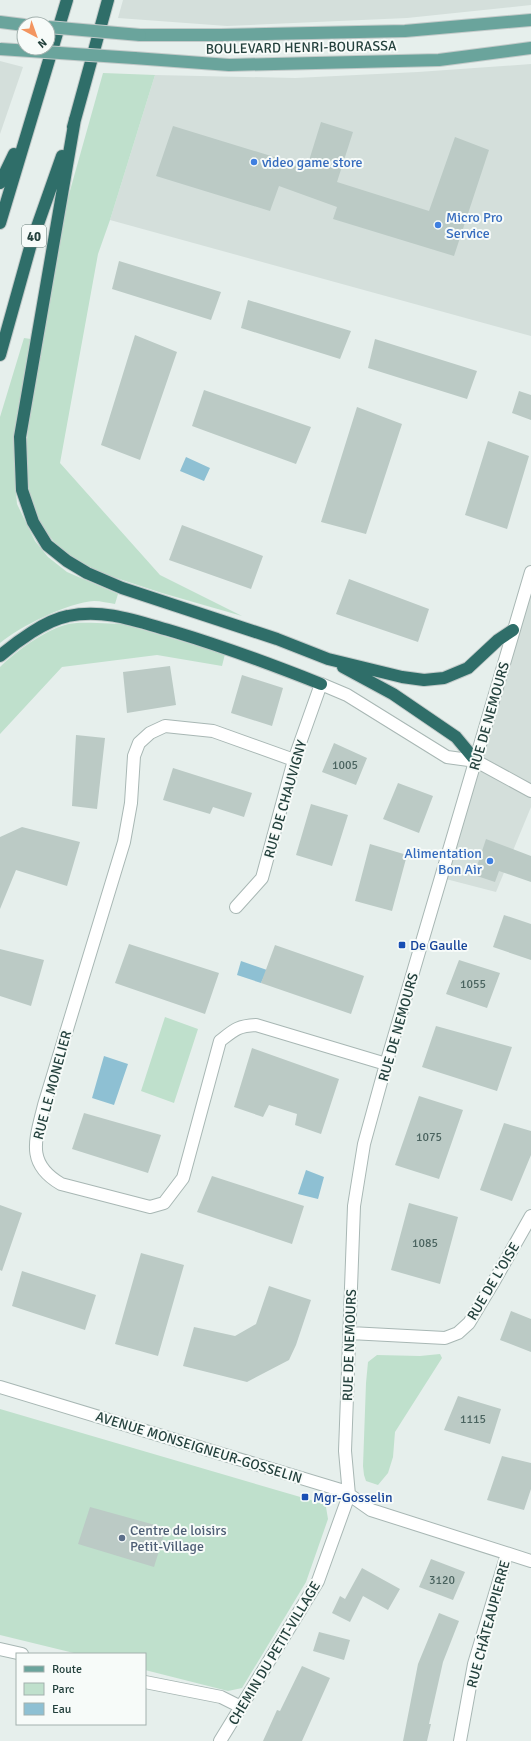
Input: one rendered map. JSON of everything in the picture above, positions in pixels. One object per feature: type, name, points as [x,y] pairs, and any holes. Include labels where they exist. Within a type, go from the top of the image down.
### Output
[{"type":"highway","points":[[0,223],[67,0]]},
{"type":"highway","name":"40","points":[[0,355],[31,244],[75,119],[108,0]]},
{"type":"highway","points":[[75,119],[20,437],[22,490],[33,522],[47,545],[67,561],[87,573],[122,588],[277,639],[328,659],[393,694],[456,737],[476,761]]},
{"type":"highway","points":[[0,183],[30,121]]},
{"type":"highway","points":[[0,656],[29,635],[49,623],[66,616],[85,614],[115,615],[261,660],[321,684]]},
{"type":"highway","points":[[328,659],[402,677],[424,680],[444,678],[468,668],[498,640],[513,630]]},
{"type":"main road","name":"BOULEVARD HENRI-BOURASSA","points":[[56,28],[140,35],[221,35],[405,31],[531,20]]},
{"type":"main road","points":[[5,23],[16,24]]},
{"type":"main road","name":"BOULEVARD HENRI-BOURASSA","points":[[0,49],[229,65],[426,60],[531,48]]},
{"type":"street","name":"RUE DE NEMOURS","points":[[349,1495],[345,1451],[354,1206],[364,1144],[386,1064],[531,572]]},
{"type":"street","points":[[321,684],[347,695],[447,757],[476,761],[531,791]]},
{"type":"street","name":"RUE DE CHAUVIGNY","points":[[236,906],[262,878],[294,760],[321,684]]},
{"type":"street","name":"RUE LE MONELIER","points":[[294,760],[213,731],[178,726],[165,726],[150,733],[139,743],[134,756],[131,803],[124,842],[44,1106],[35,1146],[38,1161],[44,1171],[52,1179],[61,1184],[150,1207],[164,1203],[174,1192],[183,1178],[220,1041],[241,1026],[256,1025],[386,1064]]},
{"type":"street","name":"RUE DE L'OISE","points":[[350,1334],[445,1338],[458,1333],[469,1322],[531,1216]]},
{"type":"street","name":"AVENUE MONSEIGNEUR-GOSSELIN","points":[[0,1387],[344,1491],[371,1510],[531,1561]]},
{"type":"street","name":"CHEMIN DU PETIT-VILLAGE","points":[[220,1741],[318,1581],[349,1495]]},
{"type":"street","name":"RUE CHÂTEAUPIERRE","points":[[460,1741],[474,1664],[507,1554]]},
{"type":"street","points":[[0,1649],[18,1653]]},
{"type":"street","points":[[146,1682],[221,1697],[242,1707]]},
{"type":"shaded area","points":[[123,0],[531,0],[531,5],[407,18],[227,26],[118,18]]},
{"type":"shaded area","points":[[0,61],[23,67],[0,134]]},
{"type":"shaded area","points":[[531,64],[531,336],[110,220],[155,75],[295,78],[418,72]]},
{"type":"shaded area","points":[[531,571],[531,807],[496,892],[442,878]]},
{"type":"green space","points":[[103,73],[155,75],[98,254],[60,463],[160,575],[242,616],[162,593],[98,572],[63,553],[39,523],[28,494],[25,461],[29,417],[59,230]]},
{"type":"green space","points":[[24,338],[31,339],[16,453],[15,481],[17,504],[35,541],[48,557],[67,572],[118,594],[115,604],[94,601],[71,606],[45,616],[19,630],[0,643],[0,417]]},
{"type":"green space","points":[[73,623],[123,624],[225,654],[222,666],[157,655],[62,667],[0,734],[0,667],[31,642],[48,632]]},
{"type":"green space","points":[[165,1017],[198,1029],[174,1103],[141,1091]]},
{"type":"green space","points":[[440,1354],[442,1358],[395,1432],[393,1457],[388,1473],[378,1485],[366,1481],[363,1466],[368,1362],[377,1355],[420,1356]]},
{"type":"green space","points":[[0,1409],[321,1503],[326,1507],[328,1519],[306,1582],[242,1688],[228,1691],[146,1670],[146,1653],[74,1653],[0,1635]]},
{"type":"water","points":[[186,457],[210,468],[204,481],[180,471]]},
{"type":"water","points":[[241,961],[267,970],[261,983],[237,975]]},
{"type":"water","points":[[104,1056],[128,1064],[114,1105],[92,1098]]},
{"type":"water","points":[[306,1170],[324,1177],[318,1199],[298,1194]]},
{"type":"building","points":[[321,122],[353,132],[337,182],[429,211],[455,137],[489,150],[454,256],[333,219],[337,207],[279,186],[270,211],[156,176],[173,126],[307,167]]},
{"type":"building","points":[[119,261],[221,292],[211,320],[112,289]]},
{"type":"building","points":[[248,300],[351,331],[340,359],[241,328]]},
{"type":"building","points":[[135,335],[177,352],[140,460],[101,445]]},
{"type":"building","points":[[375,339],[477,371],[467,399],[368,368]]},
{"type":"building","points":[[204,390],[311,427],[296,464],[192,426]]},
{"type":"building","points":[[519,391],[531,395],[531,420],[512,413]]},
{"type":"building","points":[[357,407],[402,424],[366,534],[321,522]]},
{"type":"building","points":[[488,441],[529,456],[507,529],[465,515]]},
{"type":"building","points":[[182,525],[263,556],[251,589],[169,560]]},
{"type":"building","points":[[349,579],[429,609],[418,642],[336,614]]},
{"type":"building","points":[[170,666],[176,705],[127,713],[123,672]]},
{"type":"building","points":[[242,675],[283,688],[272,726],[231,713]]},
{"type":"building","points":[[76,735],[105,738],[97,809],[72,806]]},
{"type":"building","points":[[334,743],[367,758],[356,785],[322,772]]},
{"type":"building","points":[[173,768],[252,793],[244,817],[213,807],[210,814],[163,800]]},
{"type":"building","points":[[398,783],[433,796],[419,833],[383,819]]},
{"type":"building","points":[[311,804],[348,815],[332,866],[296,855]]},
{"type":"building","points":[[22,827],[80,842],[67,886],[16,870],[0,909],[0,837]]},
{"type":"building","points":[[486,839],[531,856],[531,882],[499,871],[495,882],[474,875]]},
{"type":"building","points":[[370,844],[407,855],[392,911],[355,901]]},
{"type":"building","points":[[504,915],[531,924],[531,960],[493,947]]},
{"type":"building","points":[[129,944],[219,973],[205,1014],[115,983]]},
{"type":"building","points":[[275,945],[364,976],[351,1014],[261,983]]},
{"type":"building","points":[[0,949],[44,960],[31,1006],[0,996]]},
{"type":"building","points":[[459,960],[500,973],[487,1008],[446,994]]},
{"type":"building","points":[[436,1026],[512,1047],[497,1091],[422,1067]]},
{"type":"building","points":[[252,1048],[339,1079],[321,1134],[295,1125],[297,1114],[269,1105],[263,1117],[234,1107]]},
{"type":"building","points":[[419,1096],[463,1110],[439,1179],[395,1165]]},
{"type":"building","points":[[84,1113],[161,1135],[148,1173],[72,1149]]},
{"type":"building","points":[[504,1123],[531,1131],[531,1155],[512,1201],[480,1190]]},
{"type":"building","points":[[212,1176],[304,1206],[292,1244],[197,1212]]},
{"type":"building","points":[[409,1203],[458,1217],[440,1284],[391,1270]]},
{"type":"building","points":[[0,1205],[22,1213],[2,1271],[0,1270]]},
{"type":"building","points":[[141,1253],[184,1265],[158,1356],[115,1344]]},
{"type":"building","points":[[22,1271],[96,1295],[85,1330],[12,1306]]},
{"type":"building","points":[[269,1286],[311,1300],[296,1345],[289,1360],[247,1382],[183,1366],[194,1327],[235,1336],[256,1324]]},
{"type":"building","points":[[511,1311],[531,1319],[531,1352],[500,1340]]},
{"type":"building","points":[[458,1396],[501,1409],[490,1444],[444,1430]]},
{"type":"building","points":[[502,1456],[531,1463],[531,1489],[524,1510],[487,1500]]},
{"type":"building","name":"Centre de loisirs Petit-Village","points":[[90,1507],[166,1528],[154,1567],[78,1544]]},
{"type":"building","points":[[431,1559],[465,1572],[453,1600],[419,1587]]},
{"type":"building","points":[[362,1568],[400,1589],[388,1610],[363,1596],[350,1622],[332,1613],[340,1596],[345,1599]]},
{"type":"building","points":[[439,1613],[459,1621],[443,1662],[429,1724],[431,1724],[427,1741],[403,1741],[418,1664]]},
{"type":"building","points":[[319,1632],[350,1640],[344,1660],[313,1651]]},
{"type":"building","points":[[302,1666],[330,1678],[302,1741],[263,1741],[277,1710],[280,1711]]},
{"type":"place","name":"video game store","points":[[254,162]]},
{"type":"place","name":"Micro Pro Service","points":[[438,225]]},
{"type":"place","name":"Alimentation Bon Air","points":[[490,861]]},
{"type":"place","name":"De Gaulle","points":[[402,945]]},
{"type":"place","name":"Mgr-Gosselin","points":[[305,1497]]},
{"type":"place","name":"Centre de loisirs Petit-Village","points":[[122,1538]]}]
